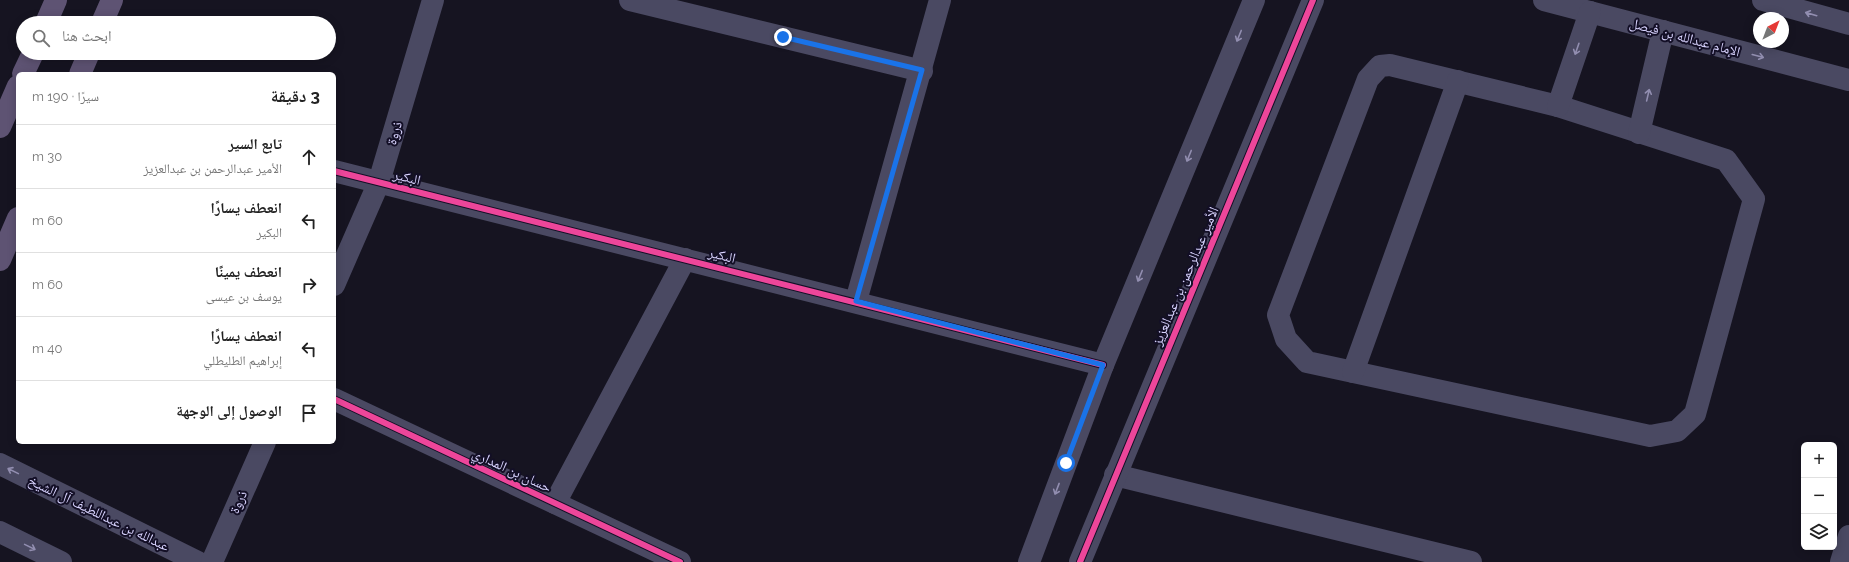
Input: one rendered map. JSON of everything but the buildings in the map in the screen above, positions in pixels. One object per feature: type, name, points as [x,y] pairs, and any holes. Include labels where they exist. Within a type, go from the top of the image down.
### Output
[{"type":"main road","points":[[49,16],[56,0]]},
{"type":"main road","points":[[105,16],[112,0]]},
{"type":"main road","points":[[24,72],[30,60]]},
{"type":"main road","points":[[81,72],[86,60]]},
{"type":"main road","points":[[0,127],[16,91]]},
{"type":"main road","points":[[0,260],[16,223]]},
{"type":"street","name":"ذروة","points":[[336,280],[379,182],[433,0]]},
{"type":"street","points":[[630,0],[922,70]]},
{"type":"street","points":[[856,301],[922,70],[940,0]]},
{"type":"street","points":[[1029,562],[1103,365],[1254,0]]},
{"type":"street","name":"الأمير عبدالرحمن بن عبدالعزيز","points":[[1080,562],[1313,0]]},
{"type":"street","name":"الإمام عبدالله بن فيصل","points":[[1544,0],[1849,80]]},
{"type":"street","points":[[1763,0],[1849,24]]},
{"type":"street","points":[[1558,106],[1590,12]]},
{"type":"street","points":[[1639,133],[1663,31]]},
{"type":"street","points":[[1390,65],[1558,106],[1726,160],[1754,200],[1695,414],[1678,431],[1650,436],[1307,362],[1286,339],[1278,315],[1368,79],[1380,66],[1390,65]]},
{"type":"street","points":[[1353,372],[1458,81]]},
{"type":"street","name":"البكير","points":[[336,171],[856,301],[1103,365]]},
{"type":"street","points":[[555,503],[685,259]]},
{"type":"street","name":"حسان بن المداري","points":[[336,400],[680,562]]},
{"type":"street","name":"ذروة","points":[[212,562],[264,444]]},
{"type":"street","name":"عبدالله بن عبداللطيف آل الشيخ","points":[[0,464],[198,562]]},
{"type":"street","points":[[1116,475],[1471,562]]},
{"type":"street","points":[[0,532],[61,562]]},
{"type":"street","points":[[1841,562],[1849,536]]},
{"type":"cycle path","points":[[1080,562],[1313,0]]},
{"type":"cycle path","points":[[336,172],[1103,365]]},
{"type":"cycle path","points":[[336,400],[680,562]]},
{"type":"route","points":[[783,37],[922,70],[856,301],[1103,365],[1066,463]]}]
